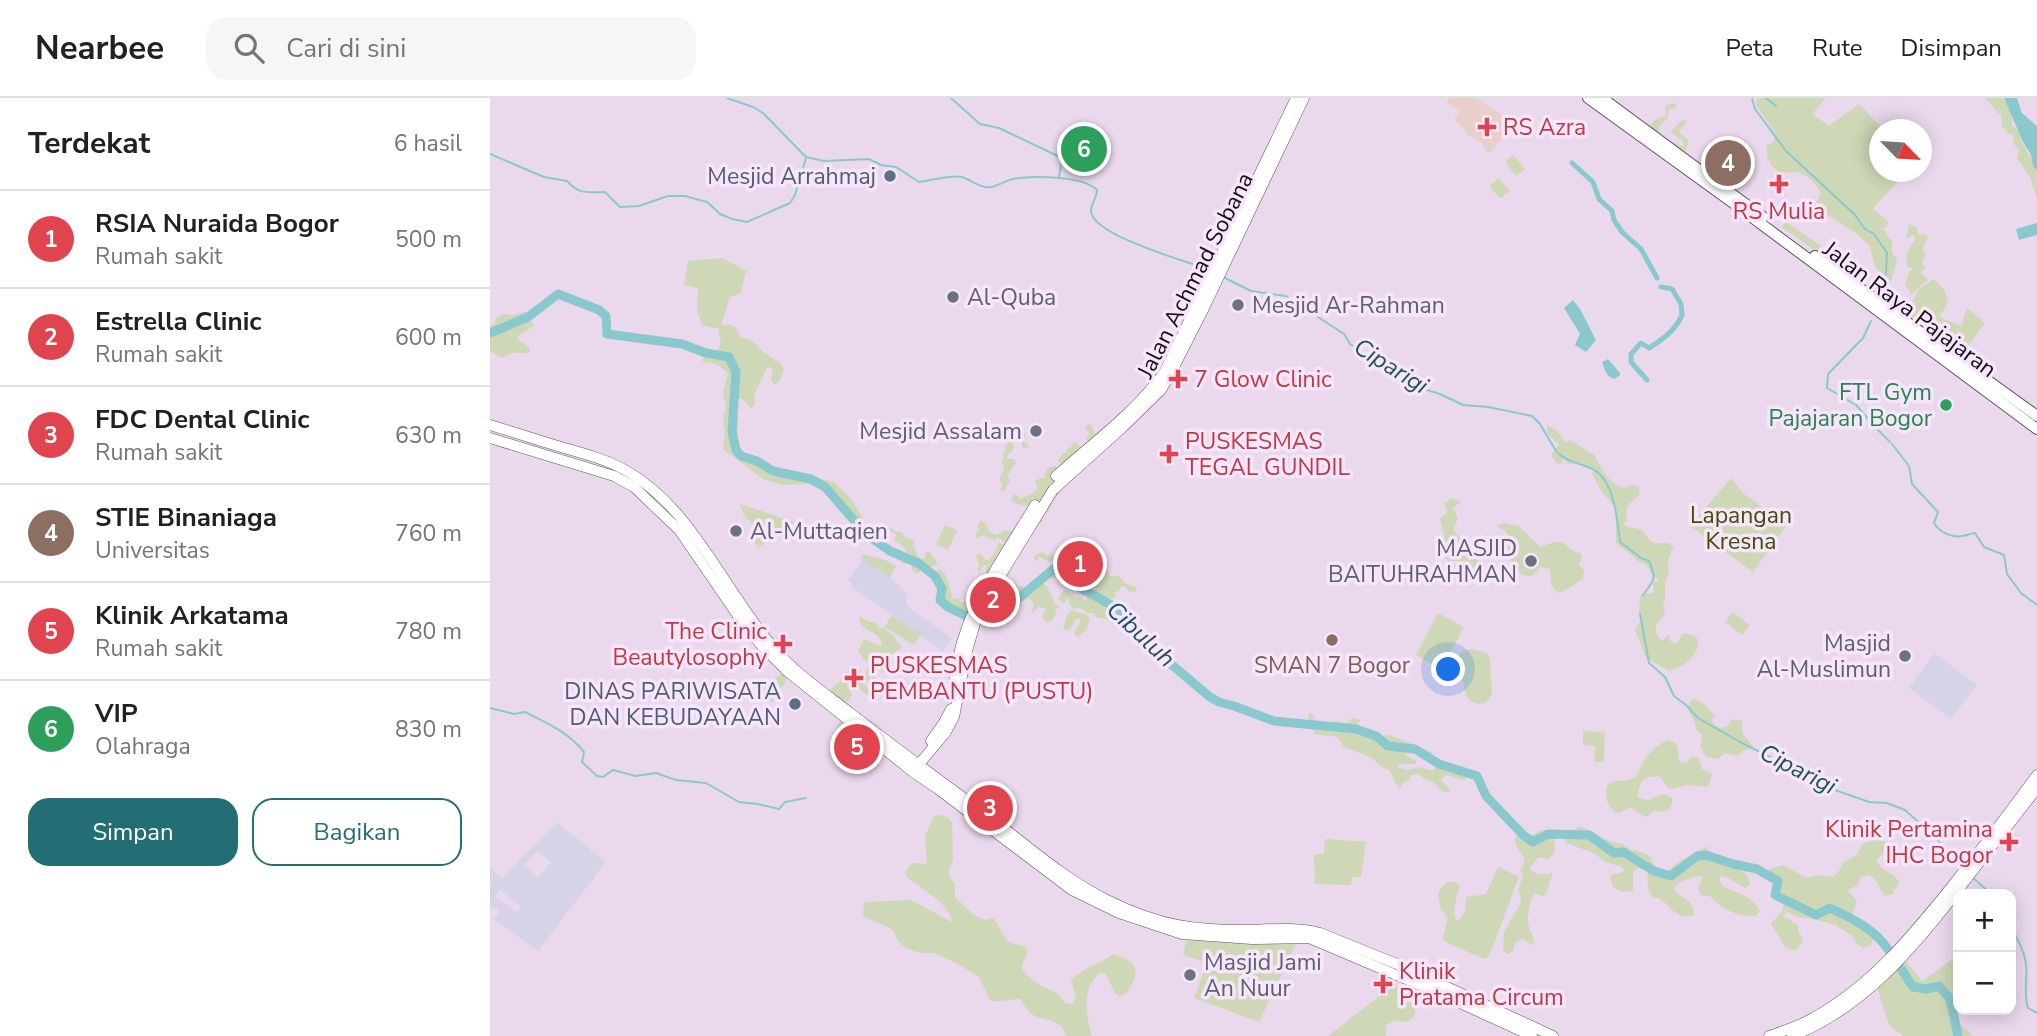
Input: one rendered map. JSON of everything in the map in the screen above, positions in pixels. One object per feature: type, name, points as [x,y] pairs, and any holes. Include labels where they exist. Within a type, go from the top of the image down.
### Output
[{"type":"highway","name":"Jalan Raya Pajajaran","points":[[1588,98],[1781,231],[2037,416]]},
{"type":"highway","name":"Jalan Raya Pajajaran","points":[[1602,98],[2037,429]]},
{"type":"main road","name":"Jalan Achmad Sobana","points":[[1261,177],[1296,98]]},
{"type":"main road","name":"Jalan Achmad Sobana","points":[[913,767],[943,724],[953,704],[957,659],[973,616],[1054,484],[1088,446],[1158,387],[1261,177],[1304,98]]},
{"type":"main road","points":[[490,425],[602,460],[680,530],[744,615],[762,646],[787,671],[1041,863],[1072,890],[1119,913],[1183,931],[1252,939],[1309,938],[1532,1036]]},
{"type":"main road","points":[[490,438],[598,471],[613,470]]},
{"type":"main road","points":[[598,471],[604,466],[602,460]]},
{"type":"main road","name":"Jalan Achmad Sobana","points":[[913,767],[946,733],[954,717],[973,616]]},
{"type":"main road","points":[[1971,868],[2037,775]]},
{"type":"main road","points":[[1792,1036],[1824,1022],[1844,1009],[1906,947],[2037,789]]},
{"type":"main road","points":[[1183,931],[1274,929],[1320,933],[1397,964],[1553,1036]]},
{"type":"main road","points":[[1769,1036],[1812,1019],[1887,966]]},
{"type":"shaded area","name":"RS Azra","points":[[1449,98],[1476,98],[1515,123],[1490,153],[1483,148],[1483,143],[1466,134],[1466,130],[1454,120],[1460,111],[1447,103]]},
{"type":"shaded area","points":[[2004,98],[2017,98],[2022,113],[2037,126],[2037,171],[2033,166],[2031,155]]},
{"type":"shaded area","points":[[1073,136],[1100,147],[1095,161],[1067,150]]},
{"type":"shaded area","points":[[2037,223],[2037,235],[2019,240],[2016,229]]},
{"type":"shaded area","points":[[1573,300],[1596,340],[1586,352],[1575,345],[1580,334],[1564,308]]},
{"type":"shaded area","points":[[1608,359],[1620,373],[1615,379],[1608,375],[1602,362]]},
{"type":"shaded area","points":[[863,559],[899,585],[907,596],[906,603],[910,609],[952,638],[943,651],[851,587],[852,582],[848,580]]},
{"type":"shaded area","points":[[1934,653],[1977,685],[1951,719],[1909,688]]},
{"type":"shaded area","points":[[557,822],[606,862],[538,951],[490,917],[495,918],[500,910],[493,906],[490,910],[490,868],[502,878]],"holes":[[[537,851],[551,863],[538,878],[524,865]],[[500,890],[521,906],[517,912],[495,897]]]},
{"type":"green space","points":[[1757,98],[1826,98],[1812,114],[1829,126],[1859,104],[1873,119],[1869,119],[1869,182],[1897,182],[1873,209],[1889,222],[1887,227],[1880,229],[1885,230],[1892,240],[1892,252],[1897,259],[1887,295],[1884,297],[1883,292],[1877,296],[1872,289],[1877,286],[1880,274],[1874,264],[1870,246],[1814,206],[1821,193],[1815,184],[1798,172],[1779,172],[1769,162],[1767,145],[1773,142],[1776,135],[1756,105]]},
{"type":"green space","points":[[1985,98],[2002,98],[2012,108],[2012,125],[2019,132],[2022,143],[2037,169],[2037,199],[2030,177],[2017,158],[2019,150],[2013,143],[2013,134],[2009,134],[2002,126],[2001,114]]},
{"type":"green space","points":[[1672,103],[1677,104],[1676,107],[1668,111],[1668,118],[1659,127],[1660,135],[1649,127],[1655,120],[1666,116],[1665,107]]},
{"type":"green space","points":[[1682,120],[1686,123],[1679,130],[1680,133],[1689,141],[1686,151],[1682,152],[1667,140],[1683,146],[1683,141],[1670,132]]},
{"type":"green space","points":[[1513,155],[1525,169],[1516,176],[1505,162]]},
{"type":"green space","points":[[1499,178],[1510,191],[1500,199],[1489,186]]},
{"type":"green space","points":[[1786,222],[1821,246],[1817,252],[1782,227]]},
{"type":"green space","points":[[1909,225],[1916,227],[1919,235],[1929,237],[1922,249],[1926,254],[1922,261],[1925,269],[1920,272],[1928,280],[1912,295],[1905,284],[1909,272],[1913,269],[1907,266],[1906,255],[1915,240],[1914,235],[1906,238]]},
{"type":"green space","points":[[723,258],[746,271],[741,293],[730,297],[721,326],[729,324],[735,327],[740,337],[752,340],[764,353],[780,363],[784,370],[775,385],[771,380],[773,370],[768,366],[754,395],[755,404],[751,409],[743,399],[738,399],[738,426],[734,446],[754,461],[801,479],[834,482],[852,500],[865,522],[863,527],[846,518],[829,493],[808,484],[782,485],[763,479],[723,449],[723,417],[726,408],[723,393],[728,373],[716,364],[703,362],[702,359],[719,349],[720,329],[702,325],[697,311],[698,288],[684,285],[688,261]]},
{"type":"green space","points":[[1932,280],[1945,291],[1948,303],[1939,317],[1961,326],[1967,308],[1985,323],[1965,350],[1948,345],[1924,324],[1901,311],[1915,298],[1918,290]]},
{"type":"green space","points":[[523,312],[534,315],[531,322],[535,325],[517,337],[530,348],[529,353],[513,353],[502,358],[490,351],[490,325],[503,314]]},
{"type":"green space","points":[[1087,424],[1091,425],[1100,437],[1103,451],[1059,487],[1060,494],[1054,497],[1050,510],[1041,517],[1043,521],[1035,527],[1035,499],[1033,497],[1031,504],[1027,506],[1014,503],[1011,499],[1013,495],[1018,495],[1020,499],[1032,494],[1038,488],[1035,482],[1045,478],[1049,467],[1055,466],[1059,470],[1063,466],[1058,460],[1073,443],[1076,442],[1081,448],[1091,442],[1086,440],[1089,433],[1085,428]]},
{"type":"green space","points":[[1547,426],[1556,430],[1567,444],[1568,440],[1572,441],[1594,454],[1606,474],[1618,486],[1638,486],[1640,494],[1628,505],[1628,522],[1624,522],[1625,526],[1643,530],[1651,541],[1669,543],[1674,549],[1668,560],[1669,573],[1665,583],[1663,606],[1665,614],[1656,625],[1656,634],[1662,641],[1669,634],[1671,642],[1675,644],[1682,634],[1697,638],[1696,652],[1679,667],[1669,671],[1646,658],[1635,630],[1640,622],[1641,594],[1654,593],[1653,582],[1659,581],[1647,565],[1616,543],[1616,507],[1597,483],[1592,473],[1595,470],[1578,463],[1569,464],[1563,459],[1561,464],[1556,463],[1551,455],[1559,444],[1548,434]]},
{"type":"green space","points":[[1016,428],[1019,432],[1026,433],[1023,441],[1030,446],[1025,449],[1017,439],[1013,444],[1013,451],[1008,454],[1007,459],[1014,459],[1016,463],[1007,475],[1010,481],[1006,489],[1002,491],[999,479],[1004,471],[1002,460],[1006,439]]},
{"type":"green space","name":"Lapangan Kresna","points":[[1731,478],[1744,494],[1787,525],[1753,572],[1690,526]]},
{"type":"green space","points":[[1452,498],[1461,502],[1453,508],[1458,518],[1453,530],[1464,542],[1467,551],[1485,567],[1482,573],[1474,572],[1465,576],[1459,574],[1470,571],[1470,566],[1463,561],[1448,561],[1441,553],[1444,536],[1440,519],[1447,512],[1444,503]]},
{"type":"green space","points":[[740,504],[795,522],[758,548],[752,537],[757,531],[743,513]]},
{"type":"green space","points":[[981,521],[986,524],[989,532],[997,535],[1004,530],[1010,532],[1018,529],[998,556],[989,574],[986,572],[986,565],[977,571],[979,565],[976,555],[980,553],[986,560],[990,559],[998,543],[1005,542],[997,537],[995,541],[983,535],[978,538],[975,536]]},
{"type":"green space","points":[[1504,523],[1519,526],[1540,547],[1559,542],[1581,553],[1579,564],[1584,571],[1583,579],[1558,593],[1551,585],[1550,569],[1541,567],[1530,576],[1519,572],[1503,554],[1508,536],[1497,526]]},
{"type":"green space","points":[[945,525],[957,530],[948,550],[936,544]]},
{"type":"green space","points":[[890,527],[914,540],[913,545],[919,558],[924,559],[926,552],[930,552],[938,564],[926,569],[921,565],[920,572],[916,573],[910,563],[902,564],[901,560],[908,554],[904,547],[894,540],[896,535],[888,529]]},
{"type":"green space","points":[[1043,552],[1046,556],[1059,556],[1068,572],[1075,572],[1078,576],[1085,575],[1087,580],[1094,563],[1099,568],[1106,569],[1110,576],[1119,576],[1125,583],[1136,587],[1137,593],[1121,586],[1115,593],[1116,597],[1111,599],[1115,609],[1125,613],[1124,616],[1120,615],[1118,620],[1127,624],[1127,629],[1096,617],[1094,613],[1088,613],[1078,607],[1072,608],[1067,598],[1065,603],[1060,604],[1063,601],[1058,600],[1065,590],[1077,598],[1082,597],[1085,602],[1087,597],[1079,593],[1078,589],[1072,588],[1060,575],[1050,579],[1056,567],[1055,561],[1046,561],[1039,556],[1037,562],[1034,558]]},
{"type":"green space","points":[[863,554],[896,566],[890,578],[861,558]]},
{"type":"green space","points":[[939,569],[947,578],[953,599],[958,598],[960,603],[968,601],[967,595],[971,593],[977,595],[964,615],[967,620],[965,622],[956,615],[951,606],[946,605],[944,610],[942,609],[938,600],[942,591],[938,583],[942,580],[935,573]]},
{"type":"green space","points":[[1015,583],[1023,586],[1027,595],[1032,584],[1046,585],[1054,603],[1059,607],[1052,620],[1047,623],[1043,619],[1047,609],[1045,608],[1039,607],[1033,613],[1034,604],[1029,598],[1022,601],[1016,613],[1008,615],[1006,609],[1010,603],[1017,600],[1012,595]]},
{"type":"green space","points":[[1073,610],[1087,615],[1090,619],[1086,630],[1079,637],[1074,634],[1080,619],[1075,619],[1068,631],[1063,627],[1068,613]]},
{"type":"green space","points":[[1733,612],[1750,625],[1742,635],[1725,622]]},
{"type":"green space","points":[[1438,613],[1464,627],[1442,669],[1416,655]]},
{"type":"green space","points":[[860,616],[874,622],[880,629],[885,627],[902,648],[892,654],[887,669],[890,677],[875,666],[872,668],[876,678],[871,681],[864,680],[863,683],[871,694],[868,695],[857,688],[858,678],[850,676],[847,684],[852,695],[848,701],[842,702],[832,695],[831,689],[853,670],[865,674],[872,663],[864,660],[858,651],[864,639],[879,646],[882,643],[878,636],[861,626]]},
{"type":"green space","points":[[891,616],[921,634],[914,645],[885,627]]},
{"type":"green space","points":[[1472,649],[1486,653],[1490,658],[1492,695],[1479,704],[1469,699],[1461,676],[1452,665],[1463,650]]},
{"type":"green space","points":[[783,673],[787,678],[784,685],[773,693],[775,696],[772,701],[767,701],[762,692],[757,695],[765,685]]},
{"type":"green space","points":[[1692,699],[1706,706],[1717,718],[1712,718],[1714,725],[1720,728],[1727,727],[1732,719],[1742,721],[1742,733],[1753,746],[1752,749],[1744,750],[1738,756],[1724,753],[1718,759],[1706,757],[1700,747],[1702,735],[1696,730],[1688,708]]},
{"type":"green space","points":[[1311,713],[1318,727],[1331,726],[1335,721],[1347,723],[1352,718],[1361,720],[1356,725],[1357,729],[1380,737],[1392,736],[1432,752],[1431,756],[1409,751],[1407,756],[1416,761],[1416,764],[1400,764],[1397,766],[1399,768],[1408,770],[1420,767],[1432,771],[1443,762],[1460,768],[1467,774],[1465,780],[1444,776],[1441,780],[1450,789],[1449,792],[1442,791],[1417,773],[1400,788],[1390,771],[1372,758],[1344,747],[1337,737],[1315,734],[1308,718]]},
{"type":"green space","points":[[839,722],[851,729],[850,737],[844,741],[832,739]]},
{"type":"green space","points":[[1583,730],[1605,733],[1604,762],[1594,762],[1595,746],[1583,745]]},
{"type":"green space","points":[[1668,740],[1678,747],[1678,757],[1682,763],[1688,762],[1692,757],[1699,757],[1702,769],[1712,775],[1708,787],[1687,785],[1671,789],[1659,776],[1645,778],[1637,796],[1649,800],[1667,795],[1673,800],[1670,809],[1662,812],[1654,810],[1645,817],[1630,807],[1620,813],[1615,812],[1608,802],[1608,785],[1636,776],[1648,755]]},
{"type":"green space","points":[[941,815],[952,823],[953,859],[949,871],[950,878],[955,883],[955,897],[974,915],[986,920],[993,918],[1007,940],[1024,946],[1028,952],[1022,965],[1023,971],[1036,983],[1057,993],[1065,1003],[1072,1004],[1076,998],[1071,980],[1081,972],[1113,954],[1133,965],[1134,981],[1124,995],[1119,996],[1114,992],[1106,973],[1100,973],[1094,979],[1087,1002],[1092,1036],[1066,1036],[1062,1027],[1033,1015],[1020,999],[990,1000],[979,977],[934,953],[907,949],[898,941],[892,929],[863,916],[864,902],[911,900],[952,922],[947,909],[905,873],[912,863],[927,864],[925,836],[934,816]]},
{"type":"green space","points":[[1579,827],[1611,842],[1645,853],[1662,872],[1708,846],[1707,854],[1740,870],[1749,878],[1750,884],[1745,888],[1721,876],[1719,879],[1722,886],[1749,898],[1760,911],[1756,916],[1736,914],[1710,896],[1701,895],[1698,888],[1701,876],[1683,881],[1674,888],[1676,893],[1689,901],[1694,915],[1682,916],[1660,899],[1653,897],[1648,888],[1647,871],[1638,868],[1633,871],[1633,891],[1622,892],[1613,887],[1610,875],[1623,872],[1622,867],[1605,862],[1594,853],[1566,843],[1565,837]]},
{"type":"green space","points":[[1542,830],[1551,833],[1555,848],[1549,859],[1539,857],[1530,867],[1531,871],[1539,874],[1553,872],[1546,894],[1543,896],[1534,893],[1530,905],[1528,923],[1534,944],[1531,945],[1523,939],[1515,944],[1513,951],[1508,954],[1503,950],[1504,932],[1520,904],[1518,890],[1523,876],[1520,870],[1525,862],[1515,838],[1519,834],[1532,835]]},
{"type":"green space","points":[[1876,838],[1884,841],[1886,847],[1877,860],[1878,864],[1899,882],[1893,894],[1885,896],[1876,881],[1868,875],[1861,877],[1857,886],[1847,890],[1857,901],[1853,918],[1873,930],[1870,946],[1864,948],[1858,945],[1852,936],[1835,925],[1798,917],[1786,911],[1784,917],[1798,925],[1798,931],[1803,938],[1796,951],[1786,948],[1771,924],[1781,913],[1783,902],[1772,880],[1770,869],[1783,865],[1807,878],[1818,875],[1832,877],[1843,863],[1856,855],[1862,845]]},
{"type":"green space","points":[[1325,839],[1366,842],[1361,877],[1352,877],[1351,885],[1315,884],[1314,855],[1324,853]]},
{"type":"green space","points":[[1498,867],[1519,877],[1492,949],[1485,959],[1443,939],[1448,917],[1441,910],[1438,894],[1448,882],[1460,886],[1455,903],[1456,920],[1459,921],[1465,914],[1466,897],[1486,894]]},
{"type":"green space","points":[[1187,937],[1296,944],[1259,1022],[1194,998],[1207,963],[1183,955]]},
{"type":"green space","points":[[1953,959],[1953,1015],[1958,1015],[1960,1024],[1974,1036],[1903,1036],[1889,1025],[1877,987],[1905,960],[1922,981]]},
{"type":"green space","points":[[1394,985],[1412,1003],[1414,1015],[1411,1020],[1393,1021],[1386,1026],[1386,1036],[1328,1036]]},
{"type":"waterway","name":"Ciparigi","points":[[727,98],[763,113],[806,157],[824,161],[869,159],[881,165],[896,167],[919,182],[958,176],[988,187],[1013,179],[1044,177],[1069,179],[1090,185],[1097,190],[1091,211],[1095,220],[1106,229],[1140,246],[1204,268]]},
{"type":"waterway","points":[[951,98],[980,124],[999,128],[1062,158],[1059,177]]},
{"type":"waterway","points":[[1752,98],[1755,109],[1786,151],[1855,215],[1865,229],[1874,234],[1887,253],[1886,274],[1880,297]]},
{"type":"waterway","points":[[1766,98],[1776,106]]},
{"type":"waterway","points":[[490,154],[544,177],[567,181],[580,191],[605,192],[620,207],[639,206],[668,196],[685,196],[707,202],[720,214],[747,222],[790,203],[806,158]]},
{"type":"waterway","points":[[1572,163],[1593,182],[1599,199],[1612,211],[1622,232],[1641,249],[1657,278]]},
{"type":"waterway","name":"Ciparigi","points":[[1223,277],[1251,291],[1286,296],[1344,334],[1350,344],[1417,387],[1463,405],[1532,416],[1556,451]]},
{"type":"waterway","points":[[1647,380],[1631,362],[1631,354],[1641,343],[1649,348],[1664,338],[1682,315],[1681,304],[1672,289],[1661,287]]},
{"type":"waterway","name":"Cibuluh","points":[[490,333],[528,317],[558,294],[599,310],[606,316],[607,334],[682,344],[706,353],[729,357],[736,372],[732,431],[736,450],[741,456],[757,461],[773,471],[811,479],[825,487],[866,534],[890,551],[918,563],[935,576],[942,589],[940,600],[948,607],[982,620],[996,617],[1056,567],[1079,587],[1120,610],[1134,633],[1219,702],[1274,721],[1356,729],[1376,736],[1388,746],[1415,749],[1439,764],[1477,776],[1486,796],[1533,842],[1548,834],[1589,835],[1614,853],[1623,852],[1654,871],[1671,876],[1697,856],[1706,855],[1757,869],[1778,881],[1775,895],[1816,915],[1830,908],[1855,920],[1889,951]]},
{"type":"waterway","points":[[1869,420],[1856,405],[1827,388],[1828,374],[1863,338],[1871,321]]},
{"type":"waterway","points":[[1872,424],[1890,442]]},
{"type":"waterway","points":[[1892,444],[1909,466],[1912,484],[1938,512],[1934,523],[1936,526],[1942,532],[1954,536],[1975,533],[1984,547],[2004,555],[2007,574],[2021,593],[2037,605]]},
{"type":"waterway","name":"Ciparigi","points":[[1558,453],[1594,470],[1606,483],[1614,502],[1620,542],[1649,561],[1654,576],[1643,595]]},
{"type":"waterway","name":"Ciparigi","points":[[1640,614],[1649,663],[1665,677],[1674,696],[1698,718],[1835,790],[1869,802],[1887,803],[1905,810],[1935,837],[1951,861],[1962,869]]},
{"type":"waterway","points":[[490,708],[514,714],[525,712],[557,729],[584,752],[582,762],[597,776],[603,777],[613,770],[636,776],[656,773],[676,780],[706,783],[739,802],[779,809],[785,802],[806,798]]},
{"type":"waterway","name":"Ciparigi","points":[[1972,877],[1985,889]]},
{"type":"waterway","name":"Ciparigi","points":[[2016,937],[2025,959],[2028,1008],[2037,1013]]},
{"type":"waterway","name":"Cibuluh","points":[[1898,964],[1913,987],[1926,989],[1939,986],[1950,999],[1958,1036]]},
{"type":"place","name":"RS Azra","points":[[1487,127]]},
{"type":"place","name":"VIP","points":[[1084,149]]},
{"type":"place","name":"STIE Binaniaga","points":[[1728,163]]},
{"type":"place","name":"Mesjid Arrahmaj","points":[[890,176]]},
{"type":"place","name":"RS Mulia","points":[[1779,184]]},
{"type":"place","name":"Al-Quba","points":[[953,297]]},
{"type":"place","name":"Mesjid Ar-Rahman","points":[[1238,305]]},
{"type":"place","name":"7 Glow Clinic","points":[[1178,379]]},
{"type":"place","name":"FTL Gym Pajajaran Bogor","points":[[1946,405]]},
{"type":"place","name":"Mesjid Assalam","points":[[1036,431]]},
{"type":"place","name":"PUSKESMAS TEGAL GUNDIL","points":[[1169,454]]},
{"type":"place","name":"Al-Muttaqien","points":[[736,531]]},
{"type":"place","name":"MASJID BAITUHRAHMAN","points":[[1531,561]]},
{"type":"place","name":"RSIA Nuraida Bogor","points":[[1080,564]]},
{"type":"place","name":"Estrella Clinic","points":[[993,600]]},
{"type":"place","name":"SMAN 7 Bogor","points":[[1332,640]]},
{"type":"place","name":"The Clinic Beautylosophy","points":[[783,644]]},
{"type":"place","name":"Masjid Al-Muslimun","points":[[1905,656]]},
{"type":"place","name":"PUSKESMAS PEMBANTU (PUSTU)","points":[[854,678]]},
{"type":"place","name":"DINAS PARIWISATA DAN KEBUDAYAAN","points":[[795,704]]},
{"type":"place","name":"Klinik Arkatama","points":[[857,747]]},
{"type":"place","name":"FDC Dental Clinic","points":[[990,808]]},
{"type":"place","name":"Klinik Pertamina IHC Bogor","points":[[2009,842]]},
{"type":"place","name":"Masjid Jami An Nuur","points":[[1190,975]]},
{"type":"place","name":"Klinik Pratama Circum","points":[[1383,984]]}]
